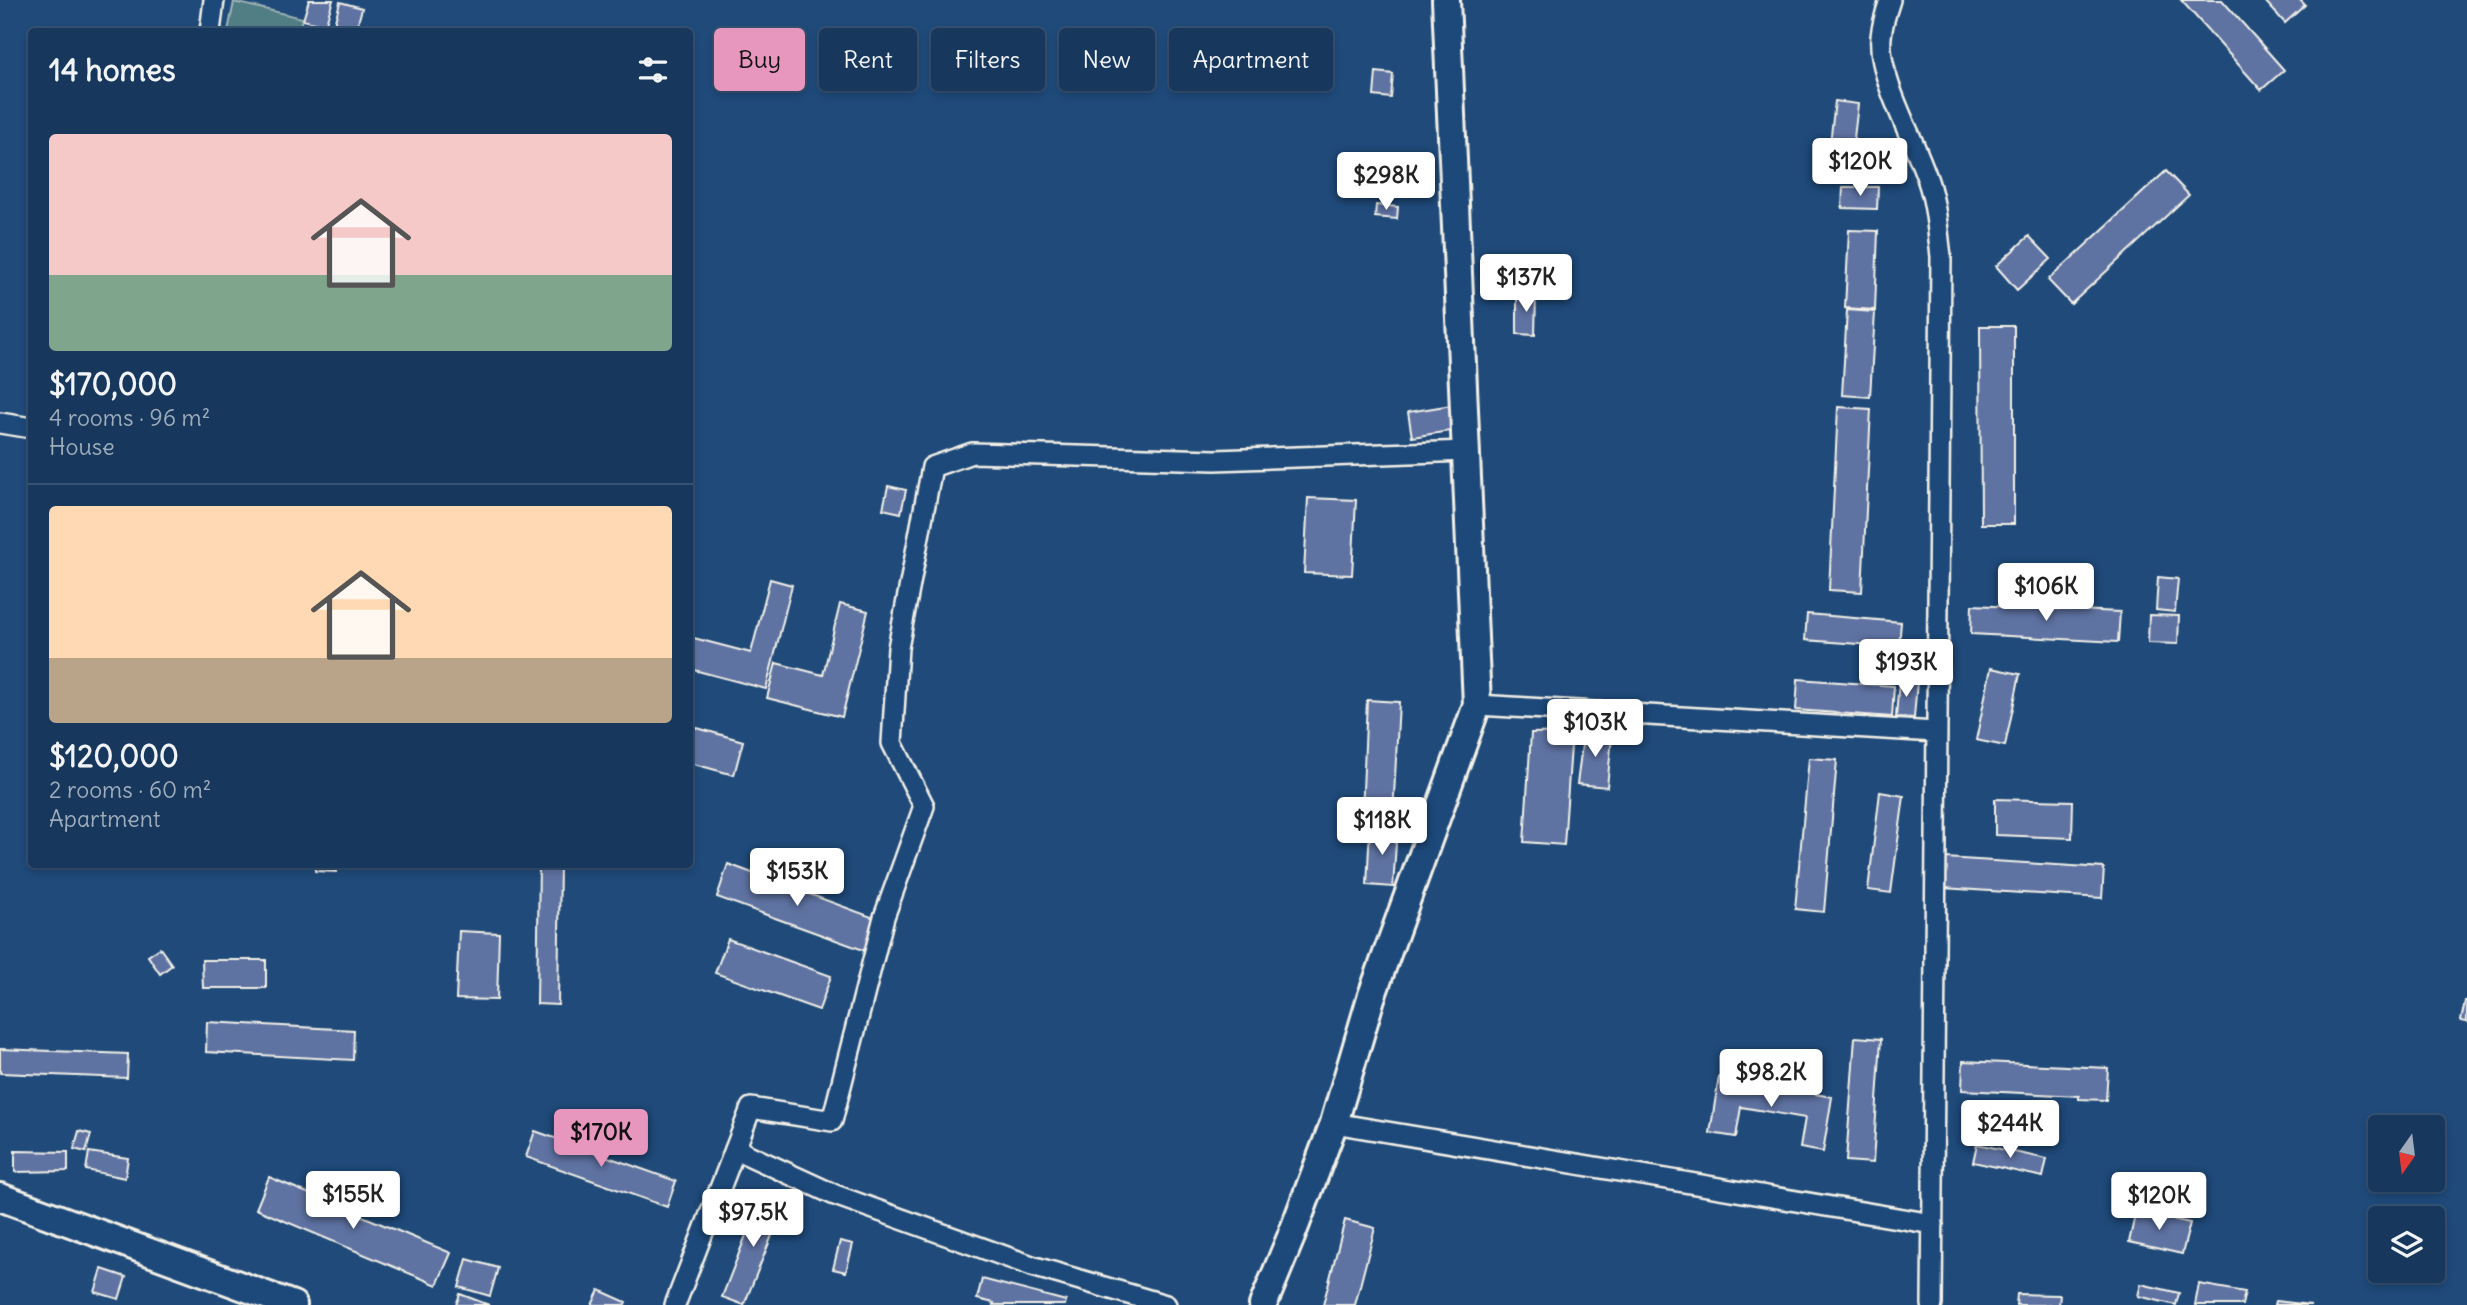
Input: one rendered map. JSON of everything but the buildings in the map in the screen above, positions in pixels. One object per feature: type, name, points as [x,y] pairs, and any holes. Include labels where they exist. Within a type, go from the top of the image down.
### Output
[{"type":"main road","points":[[1263,1305],[1292,1237],[1334,1123],[1371,998],[1477,705],[1446,0]]},
{"type":"main road","points":[[0,1197],[293,1305]]},
{"type":"street","points":[[210,28],[214,0]]},
{"type":"street","points":[[1890,0],[1880,39],[1882,60],[1931,191],[1941,256],[1932,1305]]},
{"type":"street","points":[[0,423],[28,427]]},
{"type":"street","points":[[675,1305],[751,1108],[832,1121],[884,917],[924,806],[892,743],[898,648],[932,467],[972,453],[1215,460],[1467,451]]},
{"type":"street","points":[[1477,705],[1936,732]]},
{"type":"street","points":[[1334,1123],[1933,1224]]},
{"type":"street","points":[[735,1149],[848,1200],[1032,1266],[1166,1305]]},
{"type":"green space","points":[[234,2],[302,18],[300,28],[229,28]]}]
